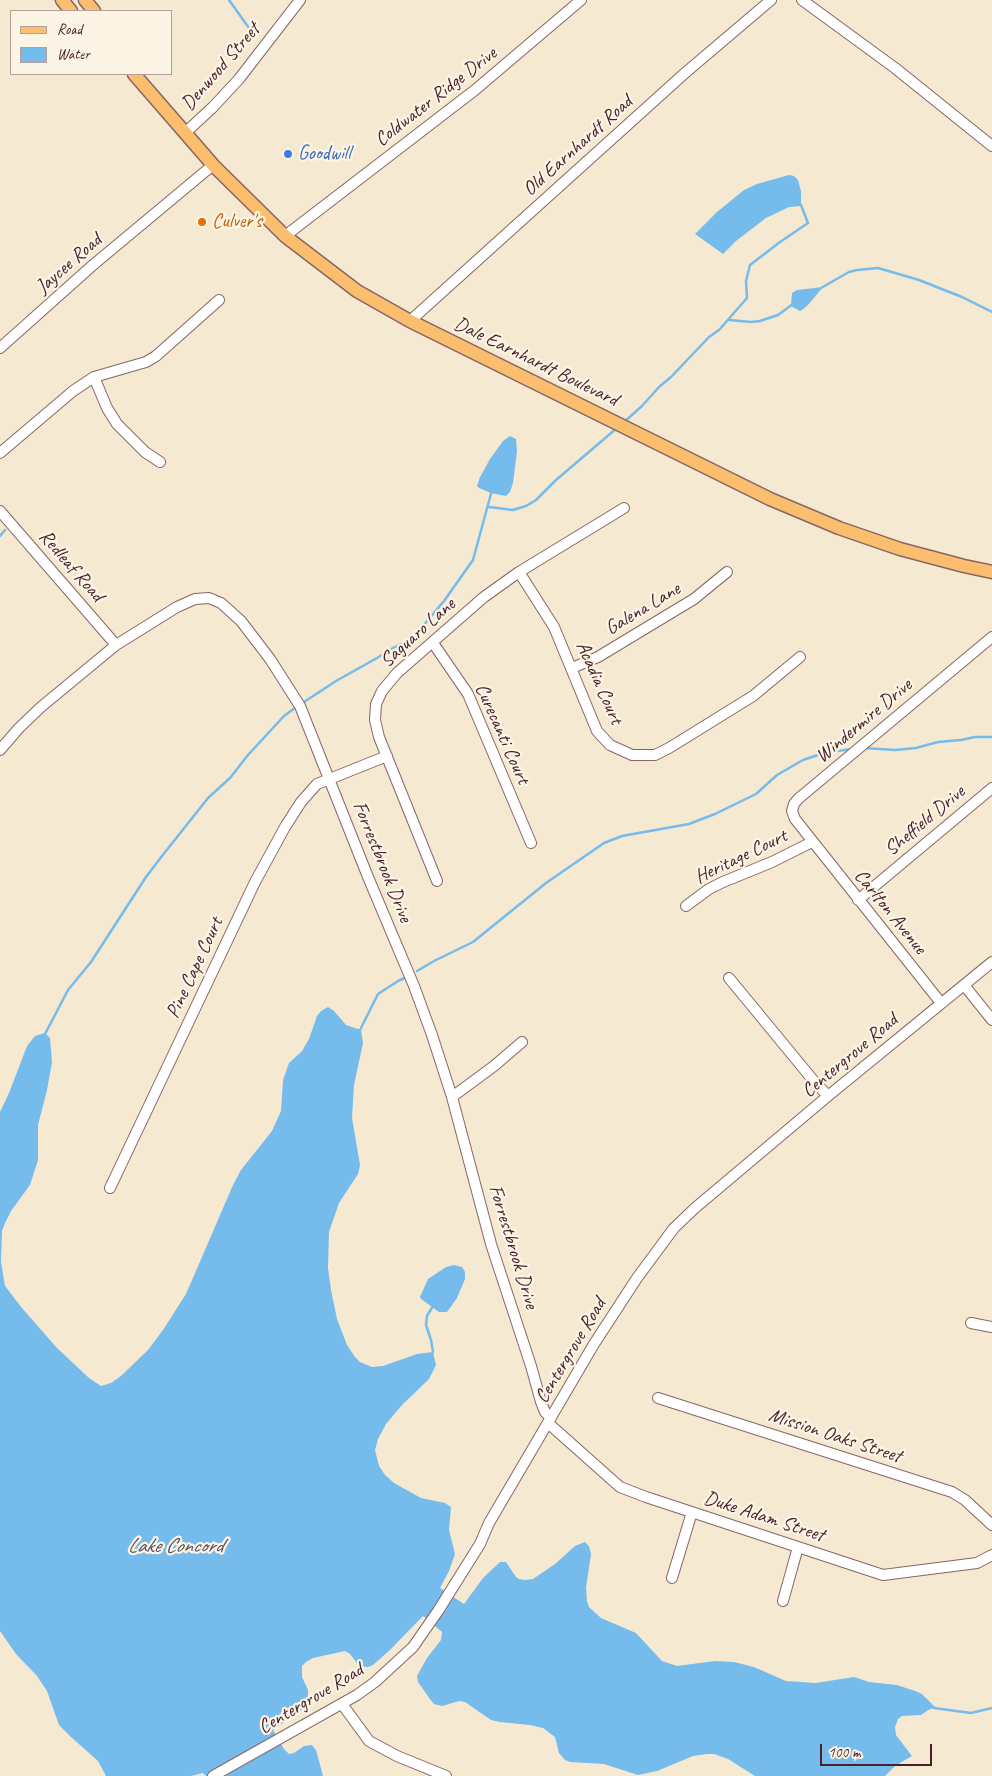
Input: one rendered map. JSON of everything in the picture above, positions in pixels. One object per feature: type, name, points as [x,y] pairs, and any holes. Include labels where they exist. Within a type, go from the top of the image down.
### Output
[{"type":"main road","points":[[62,0],[70,10]]},
{"type":"main road","points":[[85,0],[93,10]]},
{"type":"main road","name":"Dale Earnhardt Boulevard","points":[[135,75],[214,165],[286,236],[357,291],[410,321],[770,499],[839,528],[900,549],[992,572]]},
{"type":"street","name":"Denwood Street","points":[[185,133],[239,79],[300,0]]},
{"type":"street","name":"Coldwater Ridge Drive","points":[[286,236],[475,90],[581,0]]},
{"type":"street","name":"Old Earnhardt Road","points":[[410,321],[685,73],[771,0]]},
{"type":"street","points":[[802,0],[895,68],[992,146]]},
{"type":"street","name":"Jaycee Road","points":[[0,348],[92,266],[214,165]]},
{"type":"street","points":[[0,453],[73,391],[94,377],[146,362],[156,356],[219,300]]},
{"type":"street","points":[[94,377],[117,424],[145,452],[160,462]]},
{"type":"street","name":"Saguaro Lane","points":[[437,881],[379,737],[375,720],[376,704],[382,691],[397,673],[484,597],[520,572],[624,508]]},
{"type":"street","name":"Redleaf Road","points":[[0,511],[116,645]]},
{"type":"street","name":"Acadia Court","points":[[520,572],[554,626],[597,730],[610,745],[632,755],[655,754],[669,748],[753,696],[800,657]]},
{"type":"street","name":"Galena Lane","points":[[572,668],[598,657],[694,598],[727,572]]},
{"type":"street","name":"Forrestbrook Drive","points":[[0,750],[41,707],[116,645],[177,607],[195,599],[209,598],[221,603],[241,621],[290,689],[307,723],[368,877],[414,986],[452,1097],[491,1244],[541,1402],[550,1421]]},
{"type":"street","name":"Windermire Drive","points":[[812,842],[795,819],[792,811],[798,799],[992,637]]},
{"type":"street","name":"Curecanti Court","points":[[433,643],[468,694],[531,843]]},
{"type":"street","name":"Pine Cape Court","points":[[110,1188],[270,852],[285,827],[309,791],[317,784],[386,756]]},
{"type":"street","name":"Sheffield Drive","points":[[858,900],[992,788]]},
{"type":"street","name":"Carlton Avenue","points":[[812,842],[942,1003]]},
{"type":"street","name":"Heritage Court","points":[[686,906],[709,889],[772,862],[812,842]]},
{"type":"street","name":"Centergrove Road","points":[[213,1776],[342,1704],[375,1682],[413,1647],[480,1544],[489,1523],[594,1344],[653,1254],[674,1228],[695,1208],[828,1096],[992,962]]},
{"type":"street","points":[[729,978],[828,1096]]},
{"type":"street","points":[[964,985],[992,1020]]},
{"type":"street","points":[[452,1097],[494,1066],[522,1042]]},
{"type":"street","points":[[971,1323],[992,1327]]},
{"type":"street","name":"Mission Oaks Street","points":[[658,1398],[952,1492],[965,1500],[992,1525]]},
{"type":"street","name":"Duke Adam Street","points":[[550,1421],[620,1487],[883,1575],[977,1563],[992,1555]]},
{"type":"street","points":[[672,1578],[692,1512]]},
{"type":"street","points":[[783,1601],[798,1547]]},
{"type":"street","points":[[342,1704],[369,1741],[397,1756],[446,1776]]},
{"type":"water","points":[[789,175],[794,176],[798,180],[801,191],[801,206],[789,207],[766,218],[736,241],[723,254],[695,234],[717,212],[744,190],[757,184]]},
{"type":"water","points":[[823,287],[802,310],[800,311],[791,306],[792,293],[797,290]]},
{"type":"water","points":[[510,436],[516,439],[517,451],[510,492],[506,496],[479,488],[477,486],[480,477],[490,459],[503,441]]},
{"type":"water","name":"Lake Concord","points":[[328,1007],[346,1025],[361,1030],[363,1043],[354,1085],[352,1118],[360,1165],[358,1174],[339,1203],[329,1232],[328,1268],[331,1290],[337,1319],[347,1345],[360,1362],[372,1367],[383,1366],[417,1354],[433,1352],[436,1365],[429,1379],[402,1405],[386,1424],[378,1439],[375,1450],[379,1466],[394,1483],[421,1498],[445,1503],[451,1507],[449,1530],[455,1554],[440,1588],[464,1604],[483,1578],[500,1562],[506,1562],[519,1579],[533,1579],[555,1564],[575,1546],[585,1542],[589,1546],[591,1554],[586,1588],[589,1607],[601,1618],[636,1633],[662,1661],[677,1666],[715,1661],[734,1662],[754,1667],[786,1681],[816,1683],[854,1677],[869,1682],[897,1685],[915,1691],[922,1694],[936,1708],[930,1709],[921,1715],[902,1716],[898,1719],[895,1727],[896,1735],[912,1756],[895,1766],[885,1776],[755,1776],[728,1759],[714,1754],[693,1756],[657,1771],[638,1775],[604,1764],[570,1762],[565,1760],[559,1753],[555,1737],[543,1728],[491,1720],[465,1702],[459,1701],[442,1706],[434,1704],[418,1682],[417,1676],[427,1658],[441,1640],[442,1632],[423,1616],[373,1665],[368,1667],[359,1666],[350,1654],[345,1651],[313,1658],[302,1666],[302,1677],[308,1690],[308,1703],[303,1709],[273,1730],[289,1754],[304,1746],[312,1745],[316,1750],[323,1776],[206,1776],[203,1773],[191,1776],[106,1776],[98,1761],[59,1725],[47,1691],[37,1676],[16,1654],[0,1631],[0,1112],[27,1046],[35,1036],[45,1033],[50,1038],[52,1062],[38,1125],[38,1160],[30,1185],[11,1211],[2,1231],[1,1262],[5,1286],[57,1348],[89,1378],[101,1386],[111,1383],[148,1350],[186,1294],[233,1185],[241,1170],[272,1131],[281,1111],[283,1080],[289,1063],[302,1051],[309,1039],[317,1016]]},
{"type":"water","points":[[454,1265],[462,1267],[465,1272],[465,1279],[457,1298],[447,1312],[439,1312],[420,1297],[428,1279],[446,1267]]},
{"type":"waterway","points":[[229,0],[249,28]]},
{"type":"waterway","points":[[623,423],[709,337],[719,330],[747,298],[746,281],[750,265],[808,223],[801,205]]},
{"type":"waterway","points":[[821,288],[849,272],[878,268],[919,280],[962,297],[992,312]]},
{"type":"waterway","points":[[729,320],[760,321],[778,315],[793,304]]},
{"type":"waterway","points":[[489,507],[513,510],[526,506],[536,500],[556,480],[617,428]]},
{"type":"waterway","points":[[301,704],[336,681],[413,638],[444,601],[473,560],[492,490]]},
{"type":"waterway","points":[[0,536],[5,530]]},
{"type":"waterway","points":[[44,1036],[68,990],[91,962],[146,877],[162,856],[208,798],[230,778],[248,755],[284,716],[296,707]]},
{"type":"waterway","points":[[865,748],[895,750],[975,737],[992,737]]},
{"type":"waterway","points":[[417,971],[473,942],[546,883],[604,843],[622,836],[689,824],[756,794],[777,775],[803,760],[824,753],[852,749]]},
{"type":"waterway","points":[[359,1032],[378,994],[407,977]]},
{"type":"waterway","points":[[431,1355],[433,1352],[426,1325],[427,1316],[433,1306]]},
{"type":"waterway","points":[[934,1708],[971,1713],[992,1708]]},
{"type":"place","name":"Goodwill","points":[[288,154]]},
{"type":"place","name":"Culver's","points":[[202,222]]}]
